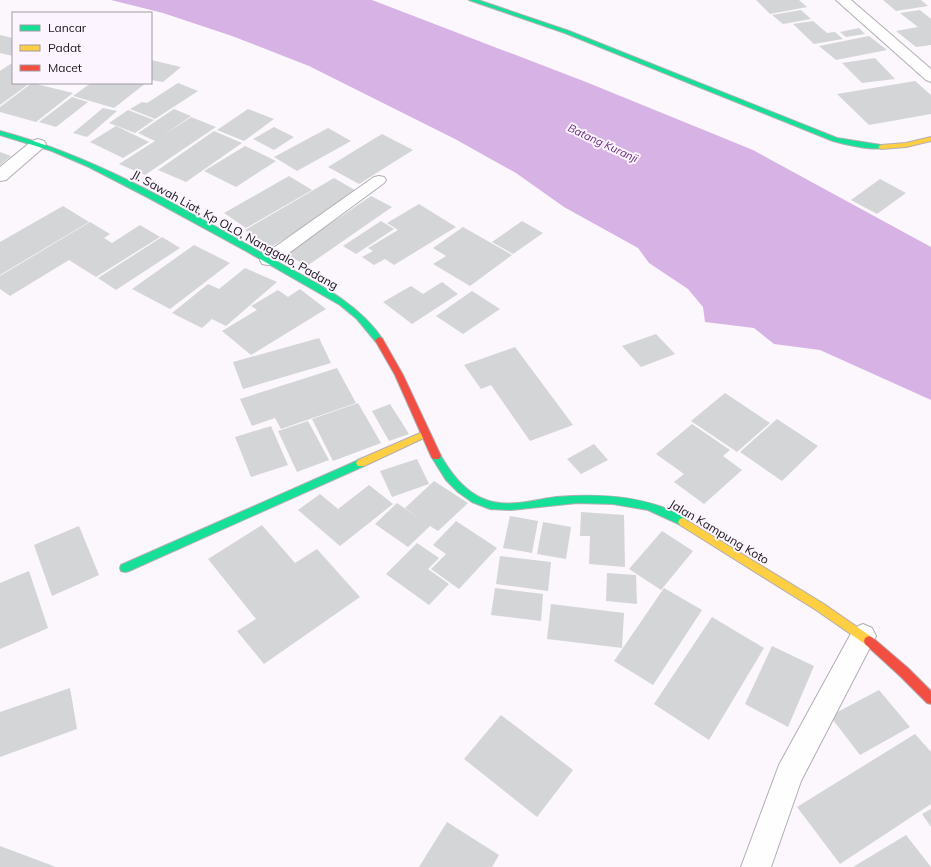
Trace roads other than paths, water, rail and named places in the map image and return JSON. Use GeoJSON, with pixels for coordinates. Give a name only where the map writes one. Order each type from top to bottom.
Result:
{"type":"FeatureCollection","features":[{"type":"Feature","properties":{"kind":"street"},"geometry":{"type":"LineString","coordinates":[[472,0],[567,32],[835,140],[878,149],[899,148],[931,139]]}},
{"type":"Feature","properties":{"kind":"street"},"geometry":{"type":"LineString","coordinates":[[843,0],[931,77]]}},
{"type":"Feature","properties":{"kind":"street","name":"Jl. Sawah Liat, Kp OLO, Nanggalo, Padang"},"geometry":{"type":"LineString","coordinates":[[0,133],[38,144],[72,157],[105,173],[345,303],[362,319],[388,353],[412,404]]}},
{"type":"Feature","properties":{"kind":"street"},"geometry":{"type":"LineString","coordinates":[[0,176],[38,144]]}},
{"type":"Feature","properties":{"kind":"street","name":"Jalan Kampung Koto"},"geometry":{"type":"LineString","coordinates":[[412,404],[425,434],[448,476],[469,497],[484,505],[501,508],[581,499],[612,499],[655,508],[682,522],[820,607],[863,636],[904,672],[931,700]]}},
{"type":"Feature","properties":{"kind":"street"},"geometry":{"type":"LineString","coordinates":[[125,568],[425,434]]}},
{"type":"Feature","properties":{"kind":"street"},"geometry":{"type":"LineString","coordinates":[[756,867],[788,775],[863,636]]}},
{"type":"Feature","properties":{"kind":"lane"},"geometry":{"type":"LineString","coordinates":[[268,260],[380,180]]}},
{"type":"Feature","properties":{"kind":"water","name":"Batang Kuranji"},"geometry":{"type":"Polygon","coordinates":[[[111,0],[372,0],[586,82],[753,150],[931,247],[931,400],[820,350],[774,344],[754,328],[705,322],[703,307],[688,289],[649,263],[638,248],[564,207],[516,173],[455,139],[309,66],[232,36],[163,13],[111,0]]]}}]}
